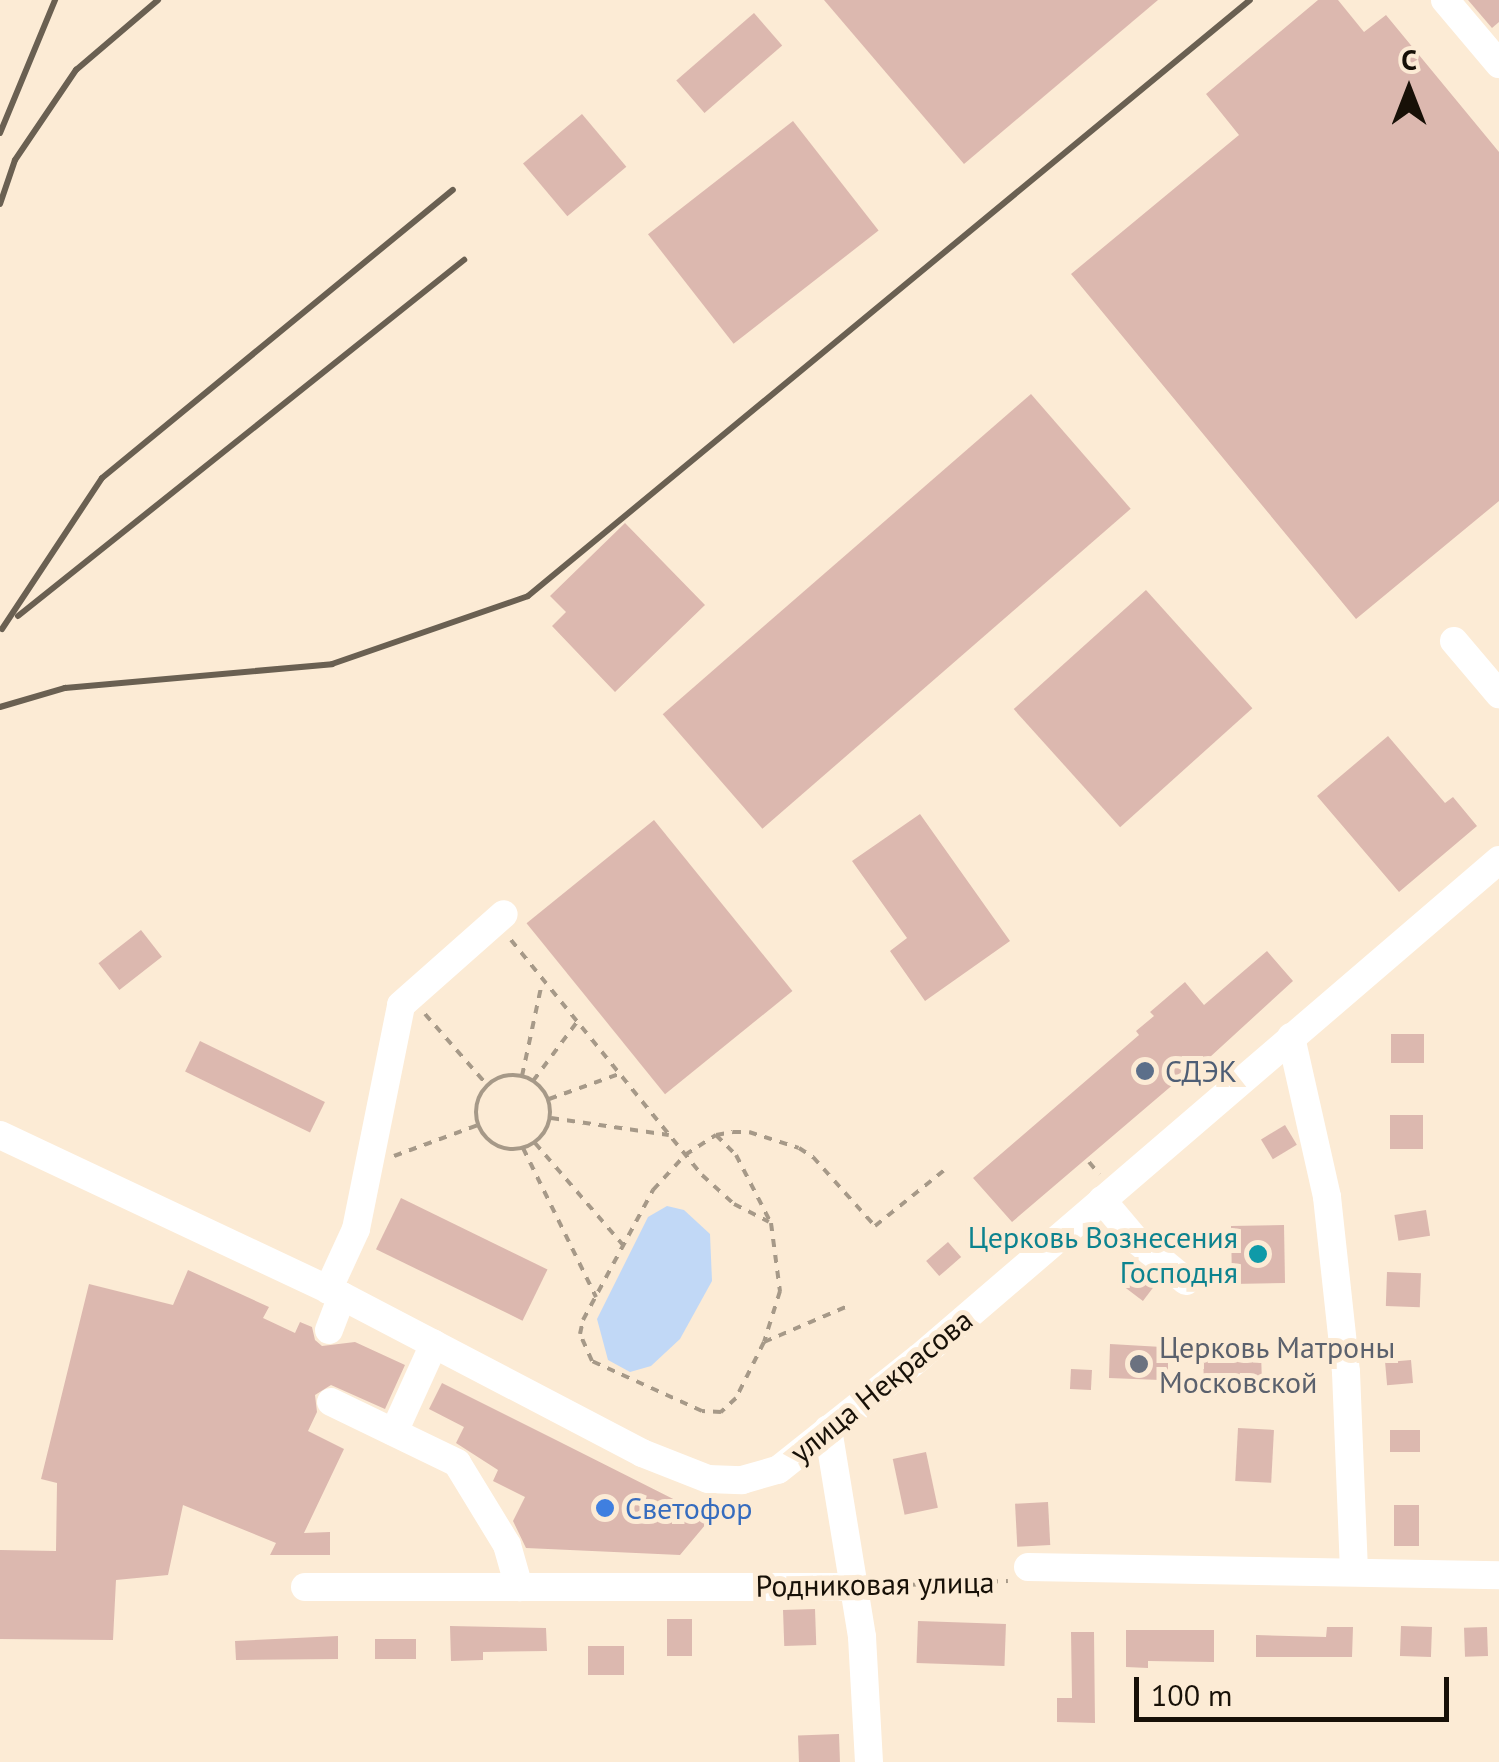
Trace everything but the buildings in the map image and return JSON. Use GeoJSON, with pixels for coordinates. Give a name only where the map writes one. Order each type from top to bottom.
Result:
{"type":"FeatureCollection","features":[{"type":"Feature","properties":{"kind":"street"},"geometry":{"type":"LineString","coordinates":[[1445,0],[1498,60]]}},
{"type":"Feature","properties":{"kind":"street"},"geometry":{"type":"LineString","coordinates":[[1454,642],[1499,694]]}},
{"type":"Feature","properties":{"kind":"street","name":"улица Некрасова"},"geometry":{"type":"LineString","coordinates":[[0,1135],[335,1293],[642,1454],[708,1479],[742,1480],[778,1470],[920,1357],[1499,860]]}},
{"type":"Feature","properties":{"kind":"street"},"geometry":{"type":"LineString","coordinates":[[329,1330],[335,1293],[356,1230],[401,1005],[506,925]]}},
{"type":"Feature","properties":{"kind":"street"},"geometry":{"type":"LineString","coordinates":[[1291,1037],[1327,1197],[1346,1372],[1354,1570]]}},
{"type":"Feature","properties":{"kind":"street"},"geometry":{"type":"LineString","coordinates":[[1102,1200],[1135,1239],[1186,1280]]}},
{"type":"Feature","properties":{"kind":"street"},"geometry":{"type":"LineString","coordinates":[[394,1432],[434,1344]]}},
{"type":"Feature","properties":{"kind":"street"},"geometry":{"type":"LineString","coordinates":[[330,1402],[457,1462],[508,1544],[519,1587]]}},
{"type":"Feature","properties":{"kind":"street"},"geometry":{"type":"LineString","coordinates":[[828,1428],[856,1587],[869,1762]]}},
{"type":"Feature","properties":{"kind":"street","name":"Родниковая улица"},"geometry":{"type":"LineString","coordinates":[[1028,1567],[1499,1575]]}},
{"type":"Feature","properties":{"kind":"street","name":"Родниковая улица"},"geometry":{"type":"LineString","coordinates":[[305,1587],[856,1587]]}},
{"type":"Feature","properties":{"kind":"path"},"geometry":{"type":"LineString","coordinates":[[506,925],[543,980],[668,1136],[734,1204],[770,1223]]}},
{"type":"Feature","properties":{"kind":"path"},"geometry":{"type":"LineString","coordinates":[[522,1076],[543,980]]}},
{"type":"Feature","properties":{"kind":"path"},"geometry":{"type":"LineString","coordinates":[[414,1016],[419,1008],[488,1086]]}},
{"type":"Feature","properties":{"kind":"path"},"geometry":{"type":"LineString","coordinates":[[533,1081],[577,1022]]}},
{"type":"Feature","properties":{"kind":"path"},"geometry":{"type":"LineString","coordinates":[[548,1099],[620,1074]]}},
{"type":"Feature","properties":{"kind":"path"},"geometry":{"type":"LineString","coordinates":[[504,1076],[522,1076],[533,1081],[548,1099],[550,1118],[534,1143],[524,1148],[494,1144],[478,1125],[476,1107],[488,1086],[504,1076]]}},
{"type":"Feature","properties":{"kind":"path"},"geometry":{"type":"LineString","coordinates":[[550,1118],[668,1136]]}},
{"type":"Feature","properties":{"kind":"path"},"geometry":{"type":"LineString","coordinates":[[391,1141],[388,1158],[478,1125]]}},
{"type":"Feature","properties":{"kind":"path"},"geometry":{"type":"LineString","coordinates":[[716,1135],[736,1156],[770,1223],[780,1292],[764,1342],[736,1398],[721,1412],[702,1411],[592,1361],[580,1334],[654,1190],[685,1155],[716,1135],[749,1132],[799,1148],[813,1157],[875,1226],[947,1168]]}},
{"type":"Feature","properties":{"kind":"path"},"geometry":{"type":"LineString","coordinates":[[534,1143],[624,1245]]}},
{"type":"Feature","properties":{"kind":"path"},"geometry":{"type":"LineString","coordinates":[[524,1148],[596,1297]]}},
{"type":"Feature","properties":{"kind":"path"},"geometry":{"type":"LineString","coordinates":[[764,1342],[848,1306]]}},
{"type":"Feature","properties":{"kind":"path","name":"Родниковая улица"},"geometry":{"type":"LineString","coordinates":[[856,1587],[1013,1581],[1028,1567]]}},
{"type":"Feature","properties":{"kind":"water"},"geometry":{"type":"Polygon","coordinates":[[[667,1206],[684,1210],[710,1234],[712,1281],[680,1339],[651,1366],[630,1372],[608,1360],[597,1319],[648,1217],[667,1206]]]}},
{"type":"Feature","properties":{"kind":"railway"},"geometry":{"type":"LineString","coordinates":[[0,133],[55,0]]}},
{"type":"Feature","properties":{"kind":"railway"},"geometry":{"type":"LineString","coordinates":[[0,204],[15,160],[76,70],[158,0]]}},
{"type":"Feature","properties":{"kind":"railway"},"geometry":{"type":"LineString","coordinates":[[0,707],[65,688],[332,664],[528,596],[1250,0]]}},
{"type":"Feature","properties":{"kind":"railway"},"geometry":{"type":"LineString","coordinates":[[2,629],[102,478],[453,190]]}},
{"type":"Feature","properties":{"kind":"railway"},"geometry":{"type":"LineString","coordinates":[[18,616],[464,260]]}},
{"type":"Feature","properties":{"kind":"place","name":"СДЭК"},"geometry":{"type":"Point","coordinates":[1145,1071]}},
{"type":"Feature","properties":{"kind":"place","name":"Церковь Вознесения Господня"},"geometry":{"type":"Point","coordinates":[1258,1254]}},
{"type":"Feature","properties":{"kind":"place","name":"Церковь Матроны Московской"},"geometry":{"type":"Point","coordinates":[1139,1364]}},
{"type":"Feature","properties":{"kind":"place","name":"Светофор"},"geometry":{"type":"Point","coordinates":[605,1508]}}]}
